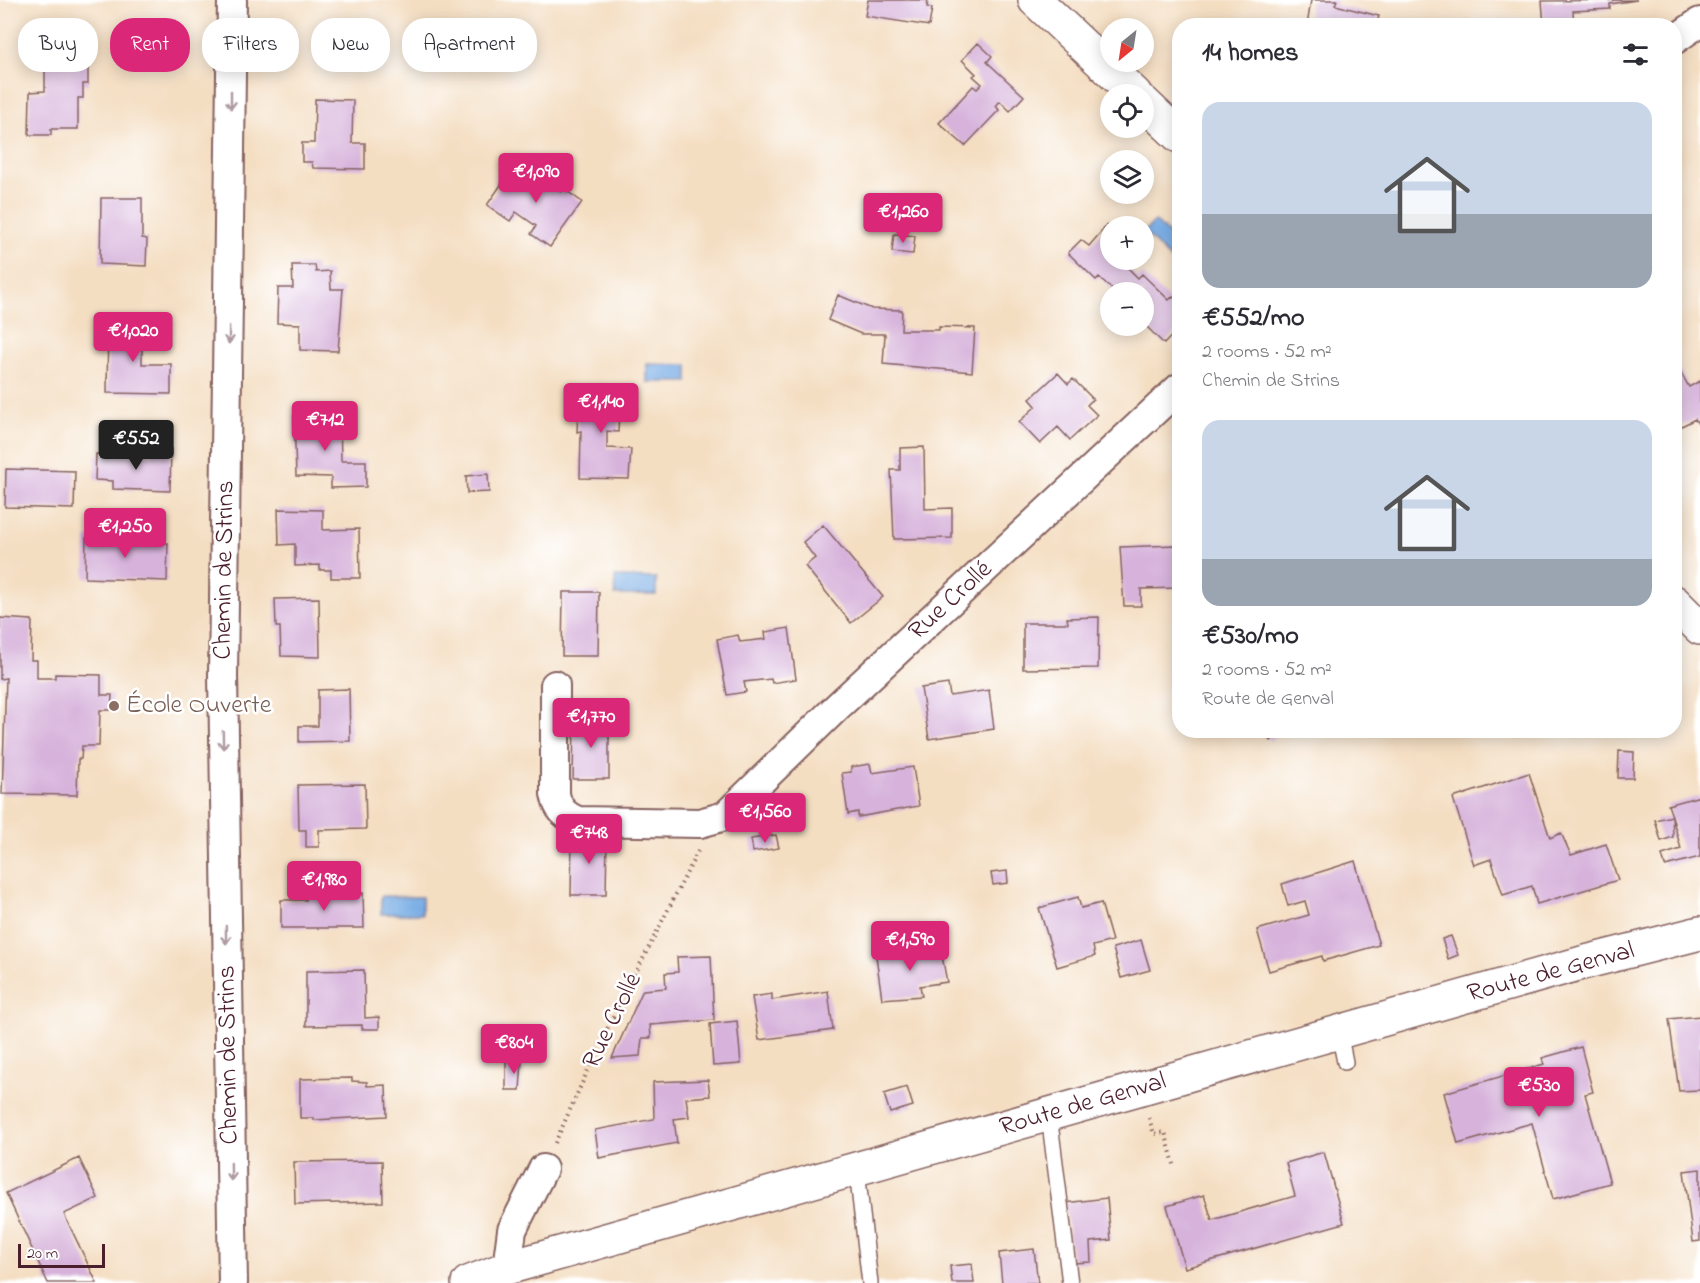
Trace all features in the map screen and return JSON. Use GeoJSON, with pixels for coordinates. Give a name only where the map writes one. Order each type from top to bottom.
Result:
{"type":"FeatureCollection","features":[{"type":"Feature","properties":{"kind":"main road"},"geometry":{"type":"LineString","coordinates":[[1035,0],[1124,84]]}},
{"type":"Feature","properties":{"kind":"main road"},"geometry":{"type":"LineString","coordinates":[[1154,112],[1172,129]]}},
{"type":"Feature","properties":{"kind":"main road"},"geometry":{"type":"LineString","coordinates":[[1682,610],[1700,628]]}},
{"type":"Feature","properties":{"kind":"main road","name":"Route de Genval"},"geometry":{"type":"LineString","coordinates":[[468,1283],[507,1268],[1141,1089],[1342,1047],[1582,963],[1700,933]]}},
{"type":"Feature","properties":{"kind":"street","name":"Chemin de Strins"},"geometry":{"type":"LineString","coordinates":[[232,0],[223,676],[233,1283]]}},
{"type":"Feature","properties":{"kind":"street"},"geometry":{"type":"LineString","coordinates":[[1682,34],[1700,22]]}},
{"type":"Feature","properties":{"kind":"street","name":"Rue Crollé"},"geometry":{"type":"LineString","coordinates":[[725,816],[845,699],[1172,395]]}},
{"type":"Feature","properties":{"kind":"street"},"geometry":{"type":"LineString","coordinates":[[555,685],[555,794],[557,805],[565,815],[578,821],[700,823],[725,816]]}},
{"type":"Feature","properties":{"kind":"street"},"geometry":{"type":"LineString","coordinates":[[507,1268],[512,1230],[543,1169]]}},
{"type":"Feature","properties":{"kind":"lane"},"geometry":{"type":"LineString","coordinates":[[1049,1115],[1070,1283]]}},
{"type":"Feature","properties":{"kind":"lane"},"geometry":{"type":"LineString","coordinates":[[856,1171],[870,1283]]}},
{"type":"Feature","properties":{"kind":"path","name":"Rue Crollé"},"geometry":{"type":"LineString","coordinates":[[543,1169],[601,1041],[704,840],[725,816]]}},
{"type":"Feature","properties":{"kind":"path"},"geometry":{"type":"LineString","coordinates":[[1141,1089],[1154,1134],[1165,1132],[1175,1168]]}},
{"type":"Feature","properties":{"kind":"water"},"geometry":{"type":"Polygon","coordinates":[[[1155,221],[1172,237],[1171,260],[1154,242],[1155,221]]]}},
{"type":"Feature","properties":{"kind":"water"},"geometry":{"type":"Polygon","coordinates":[[[647,364],[688,365],[688,382],[647,382],[647,364]]]}},
{"type":"Feature","properties":{"kind":"water"},"geometry":{"type":"Polygon","coordinates":[[[615,577],[656,578],[656,595],[615,595],[615,577]]]}},
{"type":"Feature","properties":{"kind":"water"},"geometry":{"type":"Polygon","coordinates":[[[381,896],[422,897],[422,914],[381,914],[381,896]]]}},
{"type":"Feature","properties":{"kind":"building"},"geometry":{"type":"Polygon","coordinates":[[[868,0],[928,0],[927,7],[932,8],[929,26],[865,16],[868,0]]]}},
{"type":"Feature","properties":{"kind":"building"},"geometry":{"type":"Polygon","coordinates":[[[1311,0],[1337,0],[1335,5],[1379,16],[1378,18],[1308,18],[1311,0]]]}},
{"type":"Feature","properties":{"kind":"building"},"geometry":{"type":"Polygon","coordinates":[[[1637,0],[1610,4],[1610,9],[1573,11],[1573,18],[1543,18],[1542,1],[1637,0]]]}},
{"type":"Feature","properties":{"kind":"building"},"geometry":{"type":"Polygon","coordinates":[[[978,43],[992,56],[987,62],[1024,96],[1010,111],[1000,101],[996,106],[999,110],[965,146],[939,123],[973,86],[977,89],[982,84],[962,60],[978,43]]]}},
{"type":"Feature","properties":{"kind":"building"},"geometry":{"type":"Polygon","coordinates":[[[45,72],[88,72],[88,84],[83,84],[83,98],[78,98],[78,129],[51,129],[51,135],[29,135],[30,92],[45,91],[45,72]]]}},
{"type":"Feature","properties":{"kind":"building"},"geometry":{"type":"Polygon","coordinates":[[[315,99],[353,100],[352,143],[365,143],[365,169],[313,168],[312,162],[302,162],[302,143],[314,143],[315,99]]]}},
{"type":"Feature","properties":{"kind":"building"},"geometry":{"type":"Polygon","coordinates":[[[527,162],[545,174],[542,177],[561,192],[564,189],[582,202],[550,247],[531,234],[536,226],[516,212],[510,221],[487,205],[503,182],[509,186],[527,162]]]}},
{"type":"Feature","properties":{"kind":"building"},"geometry":{"type":"Polygon","coordinates":[[[101,198],[142,198],[142,238],[147,239],[146,266],[100,264],[101,198]]]}},
{"type":"Feature","properties":{"kind":"building"},"geometry":{"type":"Polygon","coordinates":[[[1100,233],[1100,270],[1130,270],[1138,278],[1142,274],[1150,282],[1104,282],[1099,277],[1096,280],[1068,253],[1081,240],[1089,246],[1100,233]]]}},
{"type":"Feature","properties":{"kind":"building"},"geometry":{"type":"Polygon","coordinates":[[[894,234],[915,236],[913,254],[892,252],[894,234]]]}},
{"type":"Feature","properties":{"kind":"building"},"geometry":{"type":"Polygon","coordinates":[[[292,265],[315,265],[316,272],[330,271],[331,289],[343,289],[338,351],[300,350],[300,324],[277,323],[278,288],[293,288],[292,265]]]}},
{"type":"Feature","properties":{"kind":"building"},"geometry":{"type":"Polygon","coordinates":[[[1154,286],[1169,300],[1172,297],[1172,335],[1164,344],[1154,334],[1154,286]]]}},
{"type":"Feature","properties":{"kind":"building"},"geometry":{"type":"Polygon","coordinates":[[[838,295],[872,309],[902,310],[901,330],[939,330],[939,327],[975,328],[972,372],[883,364],[885,334],[861,334],[828,320],[838,295]]]}},
{"type":"Feature","properties":{"kind":"building"},"geometry":{"type":"Polygon","coordinates":[[[108,321],[142,322],[142,364],[171,364],[171,394],[107,393],[108,321]]]}},
{"type":"Feature","properties":{"kind":"building"},"geometry":{"type":"Polygon","coordinates":[[[1058,373],[1068,384],[1073,379],[1093,399],[1087,405],[1097,415],[1070,440],[1058,427],[1040,444],[1019,422],[1036,406],[1030,399],[1058,373]]]}},
{"type":"Feature","properties":{"kind":"building"},"geometry":{"type":"Polygon","coordinates":[[[1682,374],[1689,387],[1700,381],[1700,427],[1695,419],[1682,426],[1682,374]]]}},
{"type":"Feature","properties":{"kind":"building"},"geometry":{"type":"Polygon","coordinates":[[[579,386],[620,388],[618,432],[607,431],[607,448],[631,449],[629,479],[580,478],[581,431],[577,432],[579,386]]]}},
{"type":"Feature","properties":{"kind":"building"},"geometry":{"type":"Polygon","coordinates":[[[329,414],[329,417],[340,417],[341,461],[366,461],[366,487],[331,488],[331,477],[296,476],[294,415],[329,414]]]}},
{"type":"Feature","properties":{"kind":"building"},"geometry":{"type":"Polygon","coordinates":[[[924,447],[925,509],[952,508],[952,538],[894,539],[891,470],[900,470],[900,448],[924,447]]]}},
{"type":"Feature","properties":{"kind":"building"},"geometry":{"type":"Polygon","coordinates":[[[153,448],[171,449],[170,491],[113,489],[113,481],[95,480],[96,454],[152,455],[153,448]]]}},
{"type":"Feature","properties":{"kind":"building"},"geometry":{"type":"Polygon","coordinates":[[[6,469],[75,471],[74,509],[5,507],[6,469]]]}},
{"type":"Feature","properties":{"kind":"building"},"geometry":{"type":"Polygon","coordinates":[[[488,474],[489,492],[467,493],[466,476],[488,474]]]}},
{"type":"Feature","properties":{"kind":"building"},"geometry":{"type":"Polygon","coordinates":[[[278,509],[323,510],[323,530],[359,529],[360,578],[331,578],[331,570],[320,570],[320,565],[295,566],[295,544],[279,545],[278,509]]]}},
{"type":"Feature","properties":{"kind":"building"},"geometry":{"type":"Polygon","coordinates":[[[99,522],[109,522],[107,541],[168,543],[167,581],[85,578],[86,538],[99,538],[99,522]]]}},
{"type":"Feature","properties":{"kind":"building"},"geometry":{"type":"Polygon","coordinates":[[[823,525],[883,597],[851,623],[805,566],[815,558],[803,542],[823,525]]]}},
{"type":"Feature","properties":{"kind":"building"},"geometry":{"type":"Polygon","coordinates":[[[1172,545],[1172,588],[1141,589],[1141,606],[1124,606],[1120,547],[1172,545]]]}},
{"type":"Feature","properties":{"kind":"building"},"geometry":{"type":"Polygon","coordinates":[[[563,592],[599,592],[598,656],[562,656],[563,592]]]}},
{"type":"Feature","properties":{"kind":"building"},"geometry":{"type":"Polygon","coordinates":[[[319,598],[320,657],[281,656],[280,627],[276,627],[275,599],[319,598]]]}},
{"type":"Feature","properties":{"kind":"building"},"geometry":{"type":"Polygon","coordinates":[[[1099,617],[1098,668],[1023,669],[1023,623],[1068,623],[1067,618],[1099,617]]]}},
{"type":"Feature","properties":{"kind":"building"},"geometry":{"type":"Polygon","coordinates":[[[0,618],[32,620],[31,660],[37,660],[37,678],[55,678],[55,674],[101,675],[101,695],[112,695],[111,710],[100,710],[99,746],[82,746],[81,759],[78,759],[77,795],[2,794],[6,678],[0,679],[0,618]]]}},
{"type":"Feature","properties":{"kind":"building"},"geometry":{"type":"Polygon","coordinates":[[[789,628],[796,679],[772,683],[771,679],[744,682],[746,692],[727,695],[717,639],[738,635],[740,642],[766,639],[765,632],[789,628]]]}},
{"type":"Feature","properties":{"kind":"building"},"geometry":{"type":"Polygon","coordinates":[[[948,684],[950,696],[989,690],[994,729],[929,739],[921,688],[948,684]]]}},
{"type":"Feature","properties":{"kind":"building"},"geometry":{"type":"Polygon","coordinates":[[[349,689],[350,741],[299,742],[299,726],[318,726],[318,690],[349,689]]]}},
{"type":"Feature","properties":{"kind":"building"},"geometry":{"type":"Polygon","coordinates":[[[574,719],[609,719],[609,779],[573,779],[574,719]]]}},
{"type":"Feature","properties":{"kind":"building"},"geometry":{"type":"Polygon","coordinates":[[[1619,751],[1634,752],[1633,778],[1618,778],[1619,751]]]}},
{"type":"Feature","properties":{"kind":"building"},"geometry":{"type":"Polygon","coordinates":[[[870,764],[872,773],[913,767],[919,806],[858,817],[858,812],[848,814],[842,773],[851,772],[851,767],[870,764]]]}},
{"type":"Feature","properties":{"kind":"building"},"geometry":{"type":"Polygon","coordinates":[[[1529,773],[1550,838],[1561,833],[1571,855],[1606,844],[1618,880],[1537,904],[1532,886],[1503,895],[1491,859],[1474,865],[1453,798],[1529,773]]]}},
{"type":"Feature","properties":{"kind":"building"},"geometry":{"type":"Polygon","coordinates":[[[365,784],[366,829],[319,830],[319,847],[306,847],[306,830],[299,830],[298,785],[365,784]]]}},
{"type":"Feature","properties":{"kind":"building"},"geometry":{"type":"Polygon","coordinates":[[[1700,796],[1700,857],[1665,866],[1662,855],[1681,849],[1668,805],[1700,796]]]}},
{"type":"Feature","properties":{"kind":"building"},"geometry":{"type":"Polygon","coordinates":[[[1672,816],[1673,837],[1661,841],[1655,820],[1672,816]]]}},
{"type":"Feature","properties":{"kind":"building"},"geometry":{"type":"Polygon","coordinates":[[[572,834],[607,835],[606,895],[571,895],[572,834]]]}},
{"type":"Feature","properties":{"kind":"building"},"geometry":{"type":"Polygon","coordinates":[[[776,835],[779,848],[753,852],[751,839],[776,835]]]}},
{"type":"Feature","properties":{"kind":"building"},"geometry":{"type":"Polygon","coordinates":[[[1355,861],[1379,945],[1323,961],[1322,956],[1269,971],[1257,930],[1309,915],[1305,901],[1288,906],[1282,884],[1355,861]]]}},
{"type":"Feature","properties":{"kind":"building"},"geometry":{"type":"Polygon","coordinates":[[[1007,871],[1008,883],[993,885],[991,873],[1007,871]]]}},
{"type":"Feature","properties":{"kind":"building"},"geometry":{"type":"Polygon","coordinates":[[[363,893],[364,928],[281,928],[281,900],[306,900],[307,894],[363,893]]]}},
{"type":"Feature","properties":{"kind":"building"},"geometry":{"type":"Polygon","coordinates":[[[1078,897],[1081,908],[1101,903],[1112,941],[1093,946],[1095,956],[1057,967],[1039,908],[1078,897]]]}},
{"type":"Feature","properties":{"kind":"building"},"geometry":{"type":"Polygon","coordinates":[[[1451,936],[1458,955],[1448,959],[1442,939],[1451,936]]]}},
{"type":"Feature","properties":{"kind":"building"},"geometry":{"type":"Polygon","coordinates":[[[1141,940],[1150,970],[1121,978],[1113,948],[1141,940]]]}},
{"type":"Feature","properties":{"kind":"building"},"geometry":{"type":"Polygon","coordinates":[[[940,945],[947,982],[920,986],[922,996],[882,999],[876,956],[940,945]]]}},
{"type":"Feature","properties":{"kind":"building"},"geometry":{"type":"Polygon","coordinates":[[[711,956],[714,1020],[650,1025],[651,1038],[642,1038],[640,1056],[612,1058],[643,990],[666,988],[665,973],[678,972],[677,957],[711,956]]]}},
{"type":"Feature","properties":{"kind":"building"},"geometry":{"type":"Polygon","coordinates":[[[364,970],[365,1018],[379,1017],[379,1029],[362,1029],[362,1025],[306,1026],[306,971],[364,970]]]}},
{"type":"Feature","properties":{"kind":"building"},"geometry":{"type":"Polygon","coordinates":[[[828,991],[833,1030],[759,1040],[752,997],[772,994],[772,1000],[828,991]]]}},
{"type":"Feature","properties":{"kind":"building"},"geometry":{"type":"Polygon","coordinates":[[[1700,1016],[1700,1090],[1679,1091],[1669,1019],[1700,1016]]]}},
{"type":"Feature","properties":{"kind":"building"},"geometry":{"type":"Polygon","coordinates":[[[737,1021],[741,1064],[713,1066],[710,1024],[737,1021]]]}},
{"type":"Feature","properties":{"kind":"building"},"geometry":{"type":"Polygon","coordinates":[[[1581,1047],[1593,1092],[1585,1094],[1610,1183],[1553,1199],[1532,1123],[1458,1144],[1444,1093],[1544,1064],[1542,1058],[1581,1047]]]}},
{"type":"Feature","properties":{"kind":"building"},"geometry":{"type":"Polygon","coordinates":[[[506,1060],[522,1060],[520,1090],[506,1090],[506,1060]]]}},
{"type":"Feature","properties":{"kind":"building"},"geometry":{"type":"Polygon","coordinates":[[[352,1078],[352,1081],[367,1082],[367,1086],[386,1085],[387,1116],[314,1120],[314,1118],[300,1118],[300,1079],[352,1078]]]}},
{"type":"Feature","properties":{"kind":"building"},"geometry":{"type":"Polygon","coordinates":[[[708,1080],[710,1096],[686,1098],[689,1117],[674,1119],[677,1143],[599,1158],[595,1130],[654,1119],[653,1082],[708,1080]]]}},
{"type":"Feature","properties":{"kind":"building"},"geometry":{"type":"Polygon","coordinates":[[[907,1087],[913,1106],[890,1113],[884,1094],[907,1087]]]}},
{"type":"Feature","properties":{"kind":"building"},"geometry":{"type":"Polygon","coordinates":[[[1324,1152],[1344,1223],[1185,1268],[1167,1206],[1204,1195],[1212,1220],[1295,1196],[1286,1163],[1324,1152]]]}},
{"type":"Feature","properties":{"kind":"building"},"geometry":{"type":"Polygon","coordinates":[[[79,1158],[98,1198],[64,1214],[97,1283],[48,1283],[6,1193],[79,1158]]]}},
{"type":"Feature","properties":{"kind":"building"},"geometry":{"type":"Polygon","coordinates":[[[382,1161],[383,1202],[295,1204],[294,1162],[382,1161]]]}},
{"type":"Feature","properties":{"kind":"building"},"geometry":{"type":"Polygon","coordinates":[[[1700,1169],[1700,1241],[1693,1242],[1684,1171],[1700,1169]]]}},
{"type":"Feature","properties":{"kind":"building"},"geometry":{"type":"Polygon","coordinates":[[[1107,1198],[1111,1240],[1090,1242],[1091,1262],[1072,1263],[1065,1203],[1107,1198]]]}},
{"type":"Feature","properties":{"kind":"building"},"geometry":{"type":"Polygon","coordinates":[[[1034,1249],[1038,1283],[1002,1283],[999,1253],[1034,1249]]]}},
{"type":"Feature","properties":{"kind":"building"},"geometry":{"type":"Polygon","coordinates":[[[972,1264],[974,1283],[952,1283],[950,1266],[972,1264]]]}},
{"type":"Feature","properties":{"kind":"place","name":"École Ouverte"},"geometry":{"type":"Point","coordinates":[114,706]}}]}
